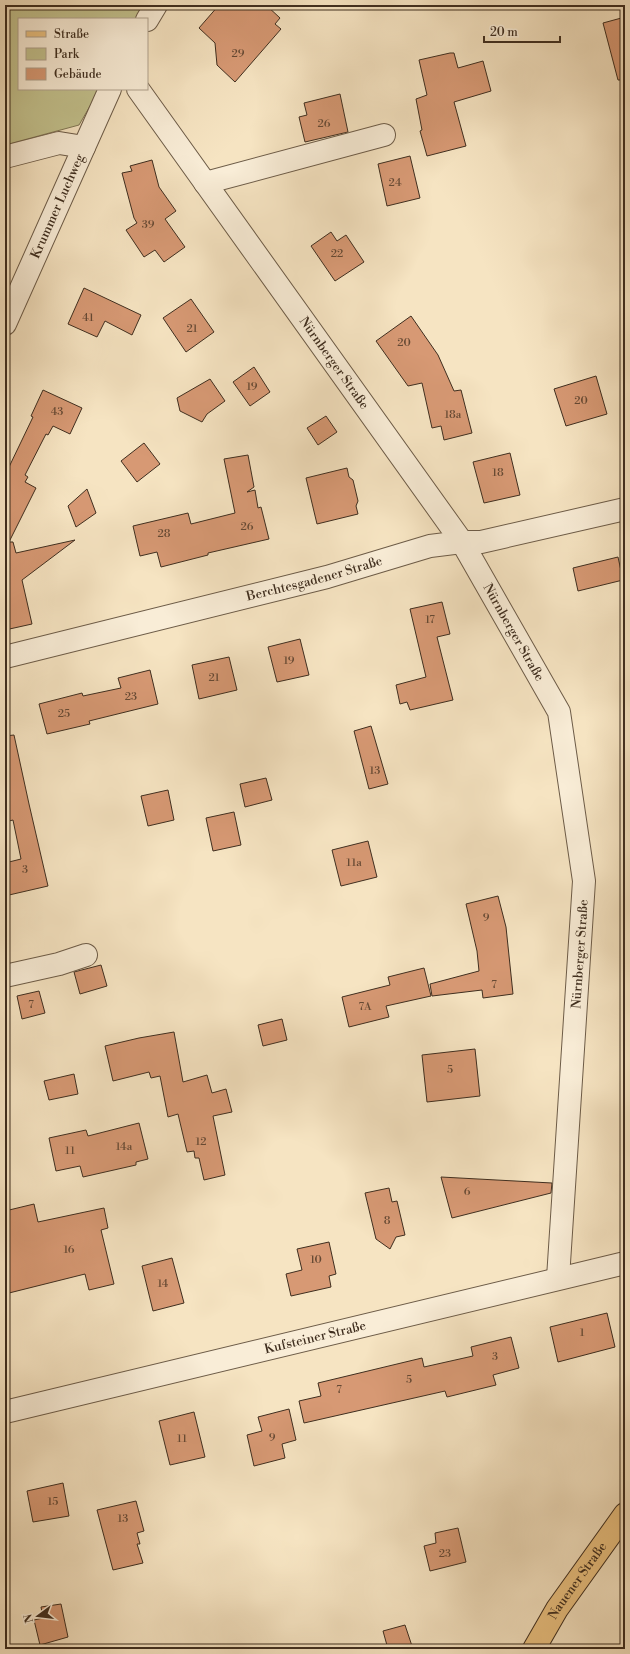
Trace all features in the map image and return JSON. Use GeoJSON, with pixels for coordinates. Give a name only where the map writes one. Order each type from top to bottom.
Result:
{"type":"FeatureCollection","features":[{"type":"Feature","properties":{"kind":"main road","name":"Nauener Straße"},"geometry":{"type":"LineString","coordinates":[[534,1649],[557,1609],[625,1514]]}},
{"type":"Feature","properties":{"kind":"street"},"geometry":{"type":"LineString","coordinates":[[148,18],[156,5]]}},
{"type":"Feature","properties":{"kind":"street","name":"Krummer Luchweg"},"geometry":{"type":"LineString","coordinates":[[5,324],[110,90]]}},
{"type":"Feature","properties":{"kind":"street","name":"Nürnberger Straße"},"geometry":{"type":"LineString","coordinates":[[139,90],[462,542],[559,712],[584,881],[558,1278]]}},
{"type":"Feature","properties":{"kind":"street"},"geometry":{"type":"LineString","coordinates":[[204,183],[384,135]]}},
{"type":"Feature","properties":{"kind":"street"},"geometry":{"type":"LineString","coordinates":[[5,157],[60,143],[84,147]]}},
{"type":"Feature","properties":{"kind":"street","name":"Berchtesgadener Straße"},"geometry":{"type":"LineString","coordinates":[[5,657],[327,577],[430,546],[462,542],[480,542],[625,509]]}},
{"type":"Feature","properties":{"kind":"street"},"geometry":{"type":"LineString","coordinates":[[5,976],[59,964],[86,955]]}},
{"type":"Feature","properties":{"kind":"street","name":"Kufsteiner Straße"},"geometry":{"type":"LineString","coordinates":[[5,1412],[558,1278],[625,1264]]}},
{"type":"Feature","properties":{"kind":"green space"},"geometry":{"type":"Polygon","coordinates":[[[5,5],[148,5],[141,18],[18,18],[18,90],[99,90],[79,125],[5,145],[5,5]]]}},
{"type":"Feature","properties":{"kind":"building"},"geometry":{"type":"Polygon","coordinates":[[[219,5],[266,5],[280,18],[275,24],[281,29],[235,82],[217,65],[215,43],[199,28],[219,5]]]}},
{"type":"Feature","properties":{"kind":"building"},"geometry":{"type":"Polygon","coordinates":[[[625,17],[625,80],[618,80],[603,23],[625,17]]]}},
{"type":"Feature","properties":{"kind":"building"},"geometry":{"type":"Polygon","coordinates":[[[454,53],[458,68],[483,61],[491,91],[454,102],[466,146],[427,156],[420,131],[422,130],[416,99],[427,95],[419,60],[454,53]]]}},
{"type":"Feature","properties":{"kind":"building"},"geometry":{"type":"Polygon","coordinates":[[[340,94],[348,132],[305,142],[299,117],[307,115],[304,103],[340,94]]]}},
{"type":"Feature","properties":{"kind":"building"},"geometry":{"type":"Polygon","coordinates":[[[410,156],[420,198],[387,206],[378,164],[410,156]]]}},
{"type":"Feature","properties":{"kind":"building"},"geometry":{"type":"Polygon","coordinates":[[[152,160],[159,187],[176,211],[165,219],[185,247],[164,262],[155,250],[144,257],[126,230],[137,223],[134,218],[122,173],[132,171],[130,166],[152,160]]]}},
{"type":"Feature","properties":{"kind":"building"},"geometry":{"type":"Polygon","coordinates":[[[331,232],[337,241],[346,235],[364,262],[335,281],[311,246],[331,232]]]}},
{"type":"Feature","properties":{"kind":"building"},"geometry":{"type":"Polygon","coordinates":[[[84,288],[141,315],[132,335],[105,321],[97,337],[68,324],[84,288]]]}},
{"type":"Feature","properties":{"kind":"building"},"geometry":{"type":"Polygon","coordinates":[[[191,299],[214,332],[186,352],[163,318],[191,299]]]}},
{"type":"Feature","properties":{"kind":"building"},"geometry":{"type":"Polygon","coordinates":[[[411,316],[438,355],[454,391],[461,390],[472,433],[444,440],[441,426],[432,428],[422,383],[408,386],[376,341],[411,316]]]}},
{"type":"Feature","properties":{"kind":"building"},"geometry":{"type":"Polygon","coordinates":[[[254,367],[270,392],[250,406],[233,382],[254,367]]]}},
{"type":"Feature","properties":{"kind":"building"},"geometry":{"type":"Polygon","coordinates":[[[596,376],[607,414],[566,426],[554,389],[596,376]]]}},
{"type":"Feature","properties":{"kind":"building"},"geometry":{"type":"Polygon","coordinates":[[[210,379],[225,401],[207,414],[202,422],[180,411],[177,398],[210,379]]]}},
{"type":"Feature","properties":{"kind":"building"},"geometry":{"type":"Polygon","coordinates":[[[43,390],[82,408],[70,434],[53,426],[48,435],[46,434],[25,475],[28,477],[25,482],[36,488],[9,542],[13,542],[16,553],[75,540],[22,580],[32,624],[5,630],[5,465],[9,467],[33,417],[31,416],[43,390]]]}},
{"type":"Feature","properties":{"kind":"building"},"geometry":{"type":"Polygon","coordinates":[[[326,416],[337,432],[318,445],[307,428],[326,416]]]}},
{"type":"Feature","properties":{"kind":"building"},"geometry":{"type":"Polygon","coordinates":[[[144,443],[160,464],[137,482],[121,461],[144,443]]]}},
{"type":"Feature","properties":{"kind":"building"},"geometry":{"type":"Polygon","coordinates":[[[510,453],[520,495],[484,503],[473,462],[510,453]]]}},
{"type":"Feature","properties":{"kind":"building"},"geometry":{"type":"Polygon","coordinates":[[[248,455],[254,487],[247,492],[255,490],[258,508],[261,507],[269,539],[208,553],[208,555],[161,567],[157,552],[140,556],[133,526],[188,513],[191,524],[235,513],[224,459],[248,455]]]}},
{"type":"Feature","properties":{"kind":"building"},"geometry":{"type":"Polygon","coordinates":[[[347,468],[349,477],[353,480],[358,501],[356,506],[358,514],[317,524],[306,478],[347,468]]]}},
{"type":"Feature","properties":{"kind":"building"},"geometry":{"type":"Polygon","coordinates":[[[87,489],[96,513],[76,527],[68,506],[87,489]]]}},
{"type":"Feature","properties":{"kind":"building"},"geometry":{"type":"Polygon","coordinates":[[[618,557],[623,580],[578,591],[573,568],[618,557]]]}},
{"type":"Feature","properties":{"kind":"building"},"geometry":{"type":"Polygon","coordinates":[[[442,602],[450,634],[437,637],[453,700],[410,710],[407,702],[400,704],[396,685],[426,677],[410,609],[442,602]]]}},
{"type":"Feature","properties":{"kind":"building"},"geometry":{"type":"Polygon","coordinates":[[[300,639],[309,675],[277,682],[268,647],[300,639]]]}},
{"type":"Feature","properties":{"kind":"building"},"geometry":{"type":"Polygon","coordinates":[[[229,657],[237,690],[199,699],[192,665],[229,657]]]}},
{"type":"Feature","properties":{"kind":"building"},"geometry":{"type":"Polygon","coordinates":[[[150,670],[158,704],[89,721],[90,724],[47,734],[39,704],[82,693],[83,696],[121,688],[118,678],[150,670]]]}},
{"type":"Feature","properties":{"kind":"building"},"geometry":{"type":"Polygon","coordinates":[[[371,726],[388,784],[369,789],[354,731],[371,726]]]}},
{"type":"Feature","properties":{"kind":"building"},"geometry":{"type":"Polygon","coordinates":[[[14,735],[48,886],[9,895],[5,876],[5,863],[21,859],[13,820],[5,822],[5,736],[14,735]]]}},
{"type":"Feature","properties":{"kind":"building"},"geometry":{"type":"Polygon","coordinates":[[[266,778],[272,800],[245,807],[240,784],[266,778]]]}},
{"type":"Feature","properties":{"kind":"building"},"geometry":{"type":"Polygon","coordinates":[[[168,790],[174,820],[148,826],[141,796],[168,790]]]}},
{"type":"Feature","properties":{"kind":"building"},"geometry":{"type":"Polygon","coordinates":[[[234,812],[241,845],[213,851],[206,818],[234,812]]]}},
{"type":"Feature","properties":{"kind":"building"},"geometry":{"type":"Polygon","coordinates":[[[368,841],[377,877],[341,886],[332,850],[368,841]]]}},
{"type":"Feature","properties":{"kind":"building"},"geometry":{"type":"Polygon","coordinates":[[[498,896],[506,927],[513,994],[483,998],[482,990],[432,996],[430,984],[479,971],[477,951],[466,904],[498,896]]]}},
{"type":"Feature","properties":{"kind":"building"},"geometry":{"type":"Polygon","coordinates":[[[101,965],[107,986],[80,994],[74,972],[101,965]]]}},
{"type":"Feature","properties":{"kind":"building"},"geometry":{"type":"Polygon","coordinates":[[[424,968],[431,996],[386,1006],[389,1017],[349,1027],[342,997],[390,985],[388,977],[424,968]]]}},
{"type":"Feature","properties":{"kind":"building"},"geometry":{"type":"Polygon","coordinates":[[[39,991],[45,1013],[22,1019],[17,996],[39,991]]]}},
{"type":"Feature","properties":{"kind":"building"},"geometry":{"type":"Polygon","coordinates":[[[282,1019],[287,1040],[263,1046],[258,1025],[282,1019]]]}},
{"type":"Feature","properties":{"kind":"building"},"geometry":{"type":"Polygon","coordinates":[[[174,1032],[183,1082],[207,1075],[212,1093],[226,1089],[232,1112],[213,1116],[225,1175],[204,1180],[199,1158],[195,1158],[194,1151],[187,1152],[178,1114],[168,1117],[160,1076],[151,1078],[149,1072],[113,1081],[105,1046],[174,1032]]]}},
{"type":"Feature","properties":{"kind":"building"},"geometry":{"type":"Polygon","coordinates":[[[475,1049],[480,1096],[427,1102],[422,1055],[475,1049]]]}},
{"type":"Feature","properties":{"kind":"building"},"geometry":{"type":"Polygon","coordinates":[[[74,1074],[78,1094],[49,1100],[44,1081],[74,1074]]]}},
{"type":"Feature","properties":{"kind":"building"},"geometry":{"type":"Polygon","coordinates":[[[139,1123],[148,1159],[136,1162],[136,1165],[83,1177],[80,1166],[56,1171],[49,1138],[86,1130],[88,1136],[139,1123]]]}},
{"type":"Feature","properties":{"kind":"building"},"geometry":{"type":"Polygon","coordinates":[[[441,1177],[552,1183],[551,1193],[452,1218],[441,1177]]]}},
{"type":"Feature","properties":{"kind":"building"},"geometry":{"type":"Polygon","coordinates":[[[389,1188],[392,1202],[397,1201],[405,1235],[396,1237],[390,1249],[376,1239],[365,1193],[389,1188]]]}},
{"type":"Feature","properties":{"kind":"building"},"geometry":{"type":"Polygon","coordinates":[[[34,1204],[38,1222],[104,1208],[108,1228],[101,1230],[114,1284],[89,1290],[85,1274],[5,1294],[5,1211],[34,1204]]]}},
{"type":"Feature","properties":{"kind":"building"},"geometry":{"type":"Polygon","coordinates":[[[329,1242],[336,1274],[329,1276],[331,1287],[291,1296],[286,1274],[302,1270],[297,1249],[329,1242]]]}},
{"type":"Feature","properties":{"kind":"building"},"geometry":{"type":"Polygon","coordinates":[[[172,1258],[184,1303],[153,1311],[142,1266],[172,1258]]]}},
{"type":"Feature","properties":{"kind":"building"},"geometry":{"type":"Polygon","coordinates":[[[607,1313],[615,1347],[558,1362],[550,1327],[607,1313]]]}},
{"type":"Feature","properties":{"kind":"building"},"geometry":{"type":"Polygon","coordinates":[[[511,1337],[519,1368],[493,1375],[496,1385],[447,1397],[445,1391],[304,1423],[299,1401],[321,1396],[318,1383],[422,1358],[424,1367],[473,1356],[471,1347],[511,1337]]]}},
{"type":"Feature","properties":{"kind":"building"},"geometry":{"type":"Polygon","coordinates":[[[289,1409],[296,1440],[282,1444],[285,1458],[254,1466],[247,1435],[262,1431],[258,1417],[289,1409]]]}},
{"type":"Feature","properties":{"kind":"building"},"geometry":{"type":"Polygon","coordinates":[[[194,1412],[205,1457],[170,1465],[159,1421],[194,1412]]]}},
{"type":"Feature","properties":{"kind":"building"},"geometry":{"type":"Polygon","coordinates":[[[63,1483],[69,1516],[33,1522],[27,1491],[63,1483]]]}},
{"type":"Feature","properties":{"kind":"building"},"geometry":{"type":"Polygon","coordinates":[[[136,1501],[144,1531],[137,1533],[140,1544],[137,1544],[143,1563],[113,1570],[97,1510],[136,1501]]]}},
{"type":"Feature","properties":{"kind":"building"},"geometry":{"type":"Polygon","coordinates":[[[458,1528],[466,1562],[430,1571],[424,1546],[436,1543],[435,1533],[458,1528]]]}},
{"type":"Feature","properties":{"kind":"building"},"geometry":{"type":"Polygon","coordinates":[[[61,1604],[68,1637],[40,1645],[34,1620],[43,1618],[41,1607],[61,1604]]]}},
{"type":"Feature","properties":{"kind":"building"},"geometry":{"type":"Polygon","coordinates":[[[405,1625],[413,1649],[388,1649],[383,1631],[405,1625]]]}}]}
